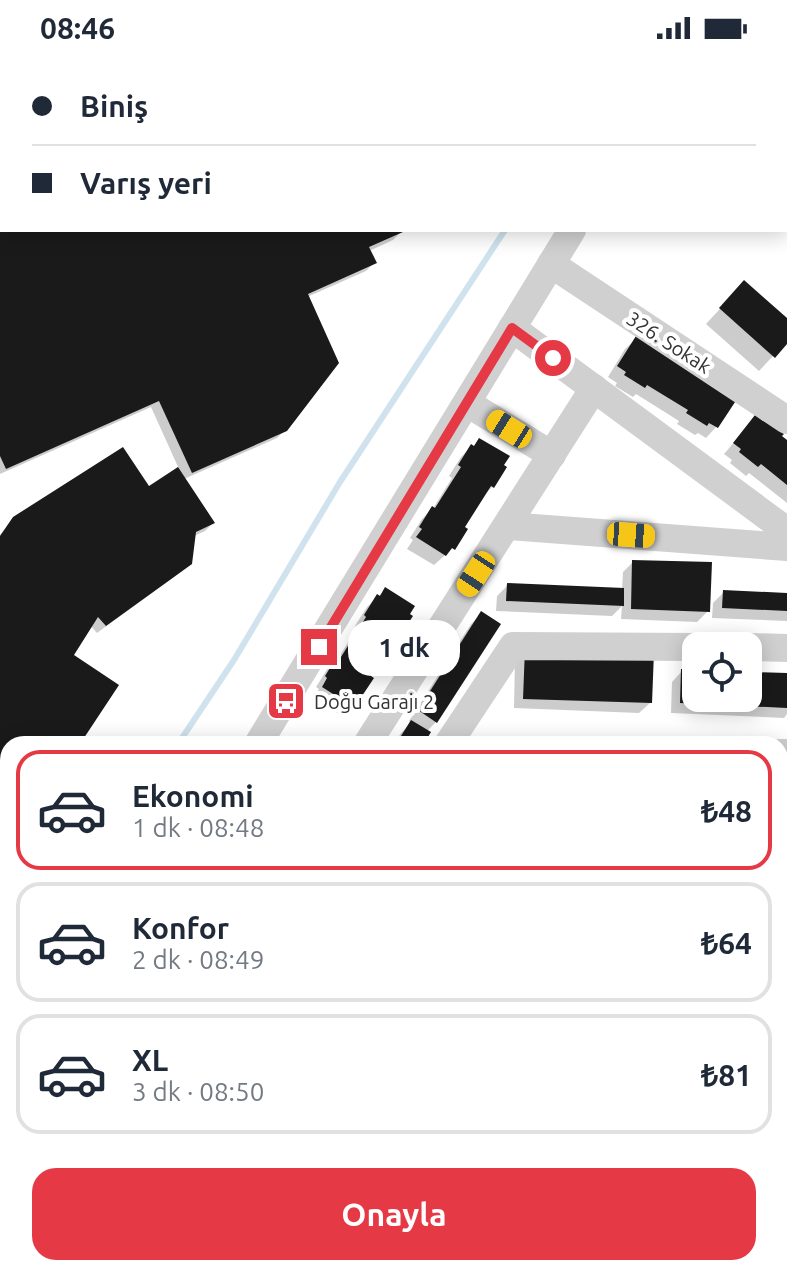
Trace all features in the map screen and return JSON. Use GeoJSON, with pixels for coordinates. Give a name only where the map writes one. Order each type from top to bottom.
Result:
{"type":"FeatureCollection","features":[{"type":"Feature","properties":{"kind":"street"},"geometry":{"type":"LineString","coordinates":[[263,736],[571,232]]}},
{"type":"Feature","properties":{"kind":"street","name":"326. Sokak"},"geometry":{"type":"LineString","coordinates":[[551,264],[787,420]]}},
{"type":"Feature","properties":{"kind":"street"},"geometry":{"type":"LineString","coordinates":[[512,328],[787,531]]}},
{"type":"Feature","properties":{"kind":"street"},"geometry":{"type":"LineString","coordinates":[[372,736],[594,388]]}},
{"type":"Feature","properties":{"kind":"street"},"geometry":{"type":"LineString","coordinates":[[467,403],[552,455]]}},
{"type":"Feature","properties":{"kind":"street"},"geometry":{"type":"LineString","coordinates":[[507,526],[787,547]]}},
{"type":"Feature","properties":{"kind":"street"},"geometry":{"type":"LineString","coordinates":[[453,736],[513,646],[682,647]]}},
{"type":"Feature","properties":{"kind":"street"},"geometry":{"type":"LineString","coordinates":[[762,647],[787,648]]}},
{"type":"Feature","properties":{"kind":"building"},"geometry":{"type":"Polygon","coordinates":[[[0,232],[403,232],[369,247],[377,263],[308,294],[339,363],[287,431],[192,473],[159,401],[6,469],[0,456],[0,232]]]}},
{"type":"Feature","properties":{"kind":"building"},"geometry":{"type":"Polygon","coordinates":[[[744,280],[787,318],[787,344],[775,358],[719,308],[744,280]]]}},
{"type":"Feature","properties":{"kind":"building"},"geometry":{"type":"Polygon","coordinates":[[[636,336],[737,399],[718,428],[709,423],[707,426],[686,413],[688,410],[624,375],[626,372],[617,366],[636,336]]]}},
{"type":"Feature","properties":{"kind":"building"},"geometry":{"type":"Polygon","coordinates":[[[755,415],[763,421],[765,418],[787,440],[787,485],[761,464],[758,467],[733,443],[755,415]]]}},
{"type":"Feature","properties":{"kind":"building"},"geometry":{"type":"Polygon","coordinates":[[[479,438],[510,456],[504,465],[507,467],[465,527],[468,529],[455,550],[452,548],[446,556],[416,537],[432,506],[435,508],[461,467],[458,465],[471,444],[474,446],[479,438]]]}},
{"type":"Feature","properties":{"kind":"building"},"geometry":{"type":"Polygon","coordinates":[[[123,447],[149,486],[178,467],[215,523],[196,532],[192,564],[106,626],[98,617],[74,655],[119,685],[85,736],[0,736],[0,536],[13,517],[123,447]]]}},
{"type":"Feature","properties":{"kind":"building"},"geometry":{"type":"Polygon","coordinates":[[[632,560],[712,562],[710,612],[631,609],[632,560]]]}},
{"type":"Feature","properties":{"kind":"building"},"geometry":{"type":"Polygon","coordinates":[[[507,583],[624,588],[624,606],[506,601],[507,583]]]}},
{"type":"Feature","properties":{"kind":"building"},"geometry":{"type":"Polygon","coordinates":[[[385,587],[415,606],[410,614],[413,616],[399,637],[397,635],[360,699],[357,697],[352,706],[322,687],[327,678],[325,676],[338,655],[341,657],[377,594],[380,596],[385,587]]]}},
{"type":"Feature","properties":{"kind":"building"},"geometry":{"type":"Polygon","coordinates":[[[723,590],[787,593],[787,611],[722,608],[723,590]]]}},
{"type":"Feature","properties":{"kind":"building"},"geometry":{"type":"Polygon","coordinates":[[[481,611],[501,624],[437,723],[418,710],[481,611]]]}},
{"type":"Feature","properties":{"kind":"building"},"geometry":{"type":"Polygon","coordinates":[[[525,648],[654,652],[652,703],[523,699],[525,648]]]}},
{"type":"Feature","properties":{"kind":"building"},"geometry":{"type":"Polygon","coordinates":[[[681,669],[682,703],[680,703],[681,669]]]}},
{"type":"Feature","properties":{"kind":"building"},"geometry":{"type":"Polygon","coordinates":[[[762,672],[787,673],[787,708],[762,707],[762,672]]]}},
{"type":"Feature","properties":{"kind":"building"},"geometry":{"type":"Polygon","coordinates":[[[411,720],[431,732],[429,736],[401,736],[411,720]]]}},
{"type":"Feature","properties":{"kind":"waterway"},"geometry":{"type":"LineString","coordinates":[[183,736],[234,660],[340,482],[504,232]]}},
{"type":"Feature","properties":{"kind":"place","name":"Doğu Garajı 2"},"geometry":{"type":"Point","coordinates":[286,701]}},
{"type":"Feature","properties":{"kind":"route"},"geometry":{"type":"LineString","coordinates":[[319,647],[512,328],[553,358]]}}]}
